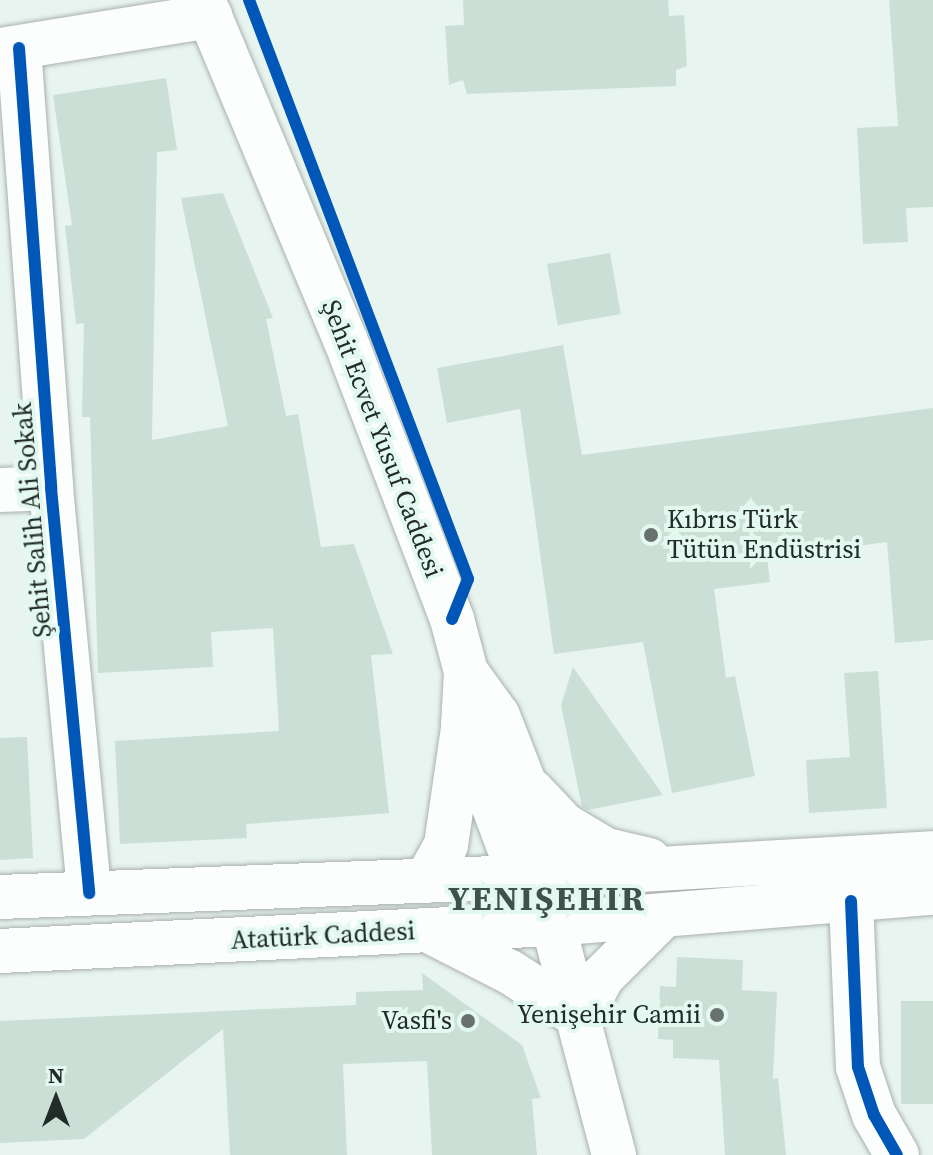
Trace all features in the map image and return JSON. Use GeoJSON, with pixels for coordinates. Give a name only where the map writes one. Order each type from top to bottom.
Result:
{"type":"FeatureCollection","features":[{"type":"Feature","properties":{"kind":"main road"},"geometry":{"type":"LineString","coordinates":[[10,49],[206,8]]}},
{"type":"Feature","properties":{"kind":"main road","name":"Şehit Ecvet Yusuf Caddesi"},"geometry":{"type":"LineString","coordinates":[[206,8],[345,339],[452,619],[466,672],[498,716],[525,784],[540,876],[581,1018],[614,1155]]}},
{"type":"Feature","properties":{"kind":"main road","name":"Şehit Salih Ali Sokak"},"geometry":{"type":"LineString","coordinates":[[10,49],[89,893]]}},
{"type":"Feature","properties":{"kind":"main road"},"geometry":{"type":"LineString","coordinates":[[0,490],[51,488]]}},
{"type":"Feature","properties":{"kind":"main road"},"geometry":{"type":"LineString","coordinates":[[426,881],[446,845],[463,725],[466,672]]}},
{"type":"Feature","properties":{"kind":"main road"},"geometry":{"type":"LineString","coordinates":[[463,725],[540,876]]}},
{"type":"Feature","properties":{"kind":"main road"},"geometry":{"type":"LineString","coordinates":[[525,784],[564,825],[606,850],[677,867]]}},
{"type":"Feature","properties":{"kind":"main road","name":"Atatürk Caddesi"},"geometry":{"type":"LineString","coordinates":[[0,897],[540,876],[933,853]]}},
{"type":"Feature","properties":{"kind":"main road","name":"Atatürk Caddesi"},"geometry":{"type":"LineString","coordinates":[[0,951],[553,924],[933,893]]}},
{"type":"Feature","properties":{"kind":"main road"},"geometry":{"type":"LineString","coordinates":[[851,901],[858,1067],[874,1115],[897,1155]]}},
{"type":"Feature","properties":{"kind":"main road"},"geometry":{"type":"LineString","coordinates":[[429,931],[510,972],[581,1018],[602,977],[664,915]]}},
{"type":"Feature","properties":{"kind":"building"},"geometry":{"type":"Polygon","coordinates":[[[463,0],[668,0],[669,16],[684,15],[687,66],[676,70],[676,86],[467,94],[463,80],[449,85],[445,26],[464,25],[463,0]]]}},
{"type":"Feature","properties":{"kind":"building"},"geometry":{"type":"Polygon","coordinates":[[[889,0],[933,0],[933,207],[906,208],[908,242],[863,244],[857,128],[898,126],[889,0]]]}},
{"type":"Feature","properties":{"kind":"building"},"geometry":{"type":"Polygon","coordinates":[[[166,78],[177,150],[157,152],[152,440],[228,426],[181,198],[223,193],[273,318],[266,319],[286,416],[298,414],[321,547],[354,544],[393,654],[371,655],[389,813],[246,824],[247,838],[120,844],[115,741],[279,731],[273,628],[211,632],[213,667],[98,673],[90,417],[82,417],[84,323],[76,324],[65,226],[72,225],[53,95],[166,78]]]}},
{"type":"Feature","properties":{"kind":"building"},"geometry":{"type":"Polygon","coordinates":[[[610,253],[621,314],[558,325],[547,264],[610,253]]]}},
{"type":"Feature","properties":{"kind":"building","name":"Kıbrıs Türk Tütün Endüstrisi"},"geometry":{"type":"Polygon","coordinates":[[[563,345],[582,455],[933,408],[933,640],[895,643],[887,542],[767,558],[770,582],[714,589],[726,678],[735,676],[755,776],[672,793],[643,642],[554,654],[520,409],[447,423],[437,368],[563,345]]]}},
{"type":"Feature","properties":{"kind":"building"},"geometry":{"type":"Polygon","coordinates":[[[573,667],[663,795],[588,810],[582,807],[561,705],[573,667]]]}},
{"type":"Feature","properties":{"kind":"building"},"geometry":{"type":"Polygon","coordinates":[[[878,671],[887,808],[809,813],[806,760],[850,757],[844,673],[878,671]]]}},
{"type":"Feature","properties":{"kind":"building"},"geometry":{"type":"Polygon","coordinates":[[[27,737],[33,858],[0,860],[0,738],[27,737]]]}},
{"type":"Feature","properties":{"kind":"building","name":"Yenişehir Camii"},"geometry":{"type":"Polygon","coordinates":[[[677,957],[743,960],[742,990],[777,992],[773,1079],[778,1078],[786,1155],[725,1155],[719,1060],[673,1058],[673,1040],[658,1039],[660,986],[676,987],[677,957]]]}},
{"type":"Feature","properties":{"kind":"building"},"geometry":{"type":"Polygon","coordinates":[[[422,973],[522,1045],[541,1098],[532,1099],[537,1155],[432,1155],[427,1061],[343,1064],[347,1155],[230,1155],[223,1029],[84,1139],[0,1143],[0,1021],[356,1005],[356,992],[423,990],[422,973]]]}},
{"type":"Feature","properties":{"kind":"building"},"geometry":{"type":"Polygon","coordinates":[[[901,1001],[933,1001],[933,1104],[901,1104],[901,1001]]]}},
{"type":"Feature","properties":{"kind":"cycle path"},"geometry":{"type":"LineString","coordinates":[[249,0],[468,579],[452,619]]}},
{"type":"Feature","properties":{"kind":"cycle path"},"geometry":{"type":"LineString","coordinates":[[19,48],[51,488],[89,893]]}},
{"type":"Feature","properties":{"kind":"cycle path"},"geometry":{"type":"LineString","coordinates":[[851,901],[858,1067],[874,1115],[897,1155]]}},
{"type":"Feature","properties":{"kind":"place","name":"Kıbrıs Türk Tütün Endüstrisi"},"geometry":{"type":"Point","coordinates":[651,535]}},
{"type":"Feature","properties":{"kind":"place","name":"Yenişehir Camii"},"geometry":{"type":"Point","coordinates":[717,1015]}},
{"type":"Feature","properties":{"kind":"place","name":"Vasfi's"},"geometry":{"type":"Point","coordinates":[468,1021]}},
{"type":"Feature","properties":{"kind":"district","name":"YENIŞEHIR"},"geometry":{"type":"Point","coordinates":[547,899]}}]}
